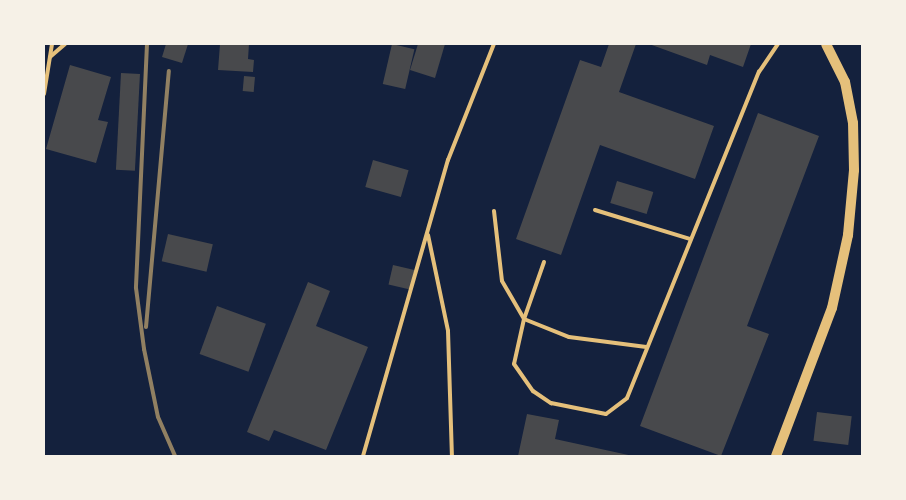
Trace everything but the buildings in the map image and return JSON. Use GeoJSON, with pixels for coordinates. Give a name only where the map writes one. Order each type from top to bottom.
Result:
{"type":"FeatureCollection","features":[{"type":"Feature","properties":{"kind":"main road"},"geometry":{"type":"LineString","coordinates":[[776,456],[832,308],[848,235],[854,170],[853,123],[845,82],[826,44]]}},
{"type":"Feature","properties":{"kind":"lane"},"geometry":{"type":"LineString","coordinates":[[44,94],[52,44]]}},
{"type":"Feature","properties":{"kind":"lane"},"geometry":{"type":"LineString","coordinates":[[50,57],[65,44]]}},
{"type":"Feature","properties":{"kind":"lane"},"geometry":{"type":"LineString","coordinates":[[363,456],[448,160],[494,44]]}},
{"type":"Feature","properties":{"kind":"lane"},"geometry":{"type":"LineString","coordinates":[[544,262],[524,319],[514,364],[533,391],[551,403],[606,414],[627,398],[646,347],[759,72],[778,44]]}},
{"type":"Feature","properties":{"kind":"lane"},"geometry":{"type":"LineString","coordinates":[[595,210],[690,239]]}},
{"type":"Feature","properties":{"kind":"lane"},"geometry":{"type":"LineString","coordinates":[[494,211],[502,281],[524,319],[570,337],[646,347]]}},
{"type":"Feature","properties":{"kind":"lane"},"geometry":{"type":"LineString","coordinates":[[428,233],[448,331],[452,456]]}},
{"type":"Feature","properties":{"kind":"railway"},"geometry":{"type":"LineString","coordinates":[[147,44],[136,288],[144,349],[158,417],[175,456]]}},
{"type":"Feature","properties":{"kind":"railway"},"geometry":{"type":"LineString","coordinates":[[146,327],[169,71]]}}]}
